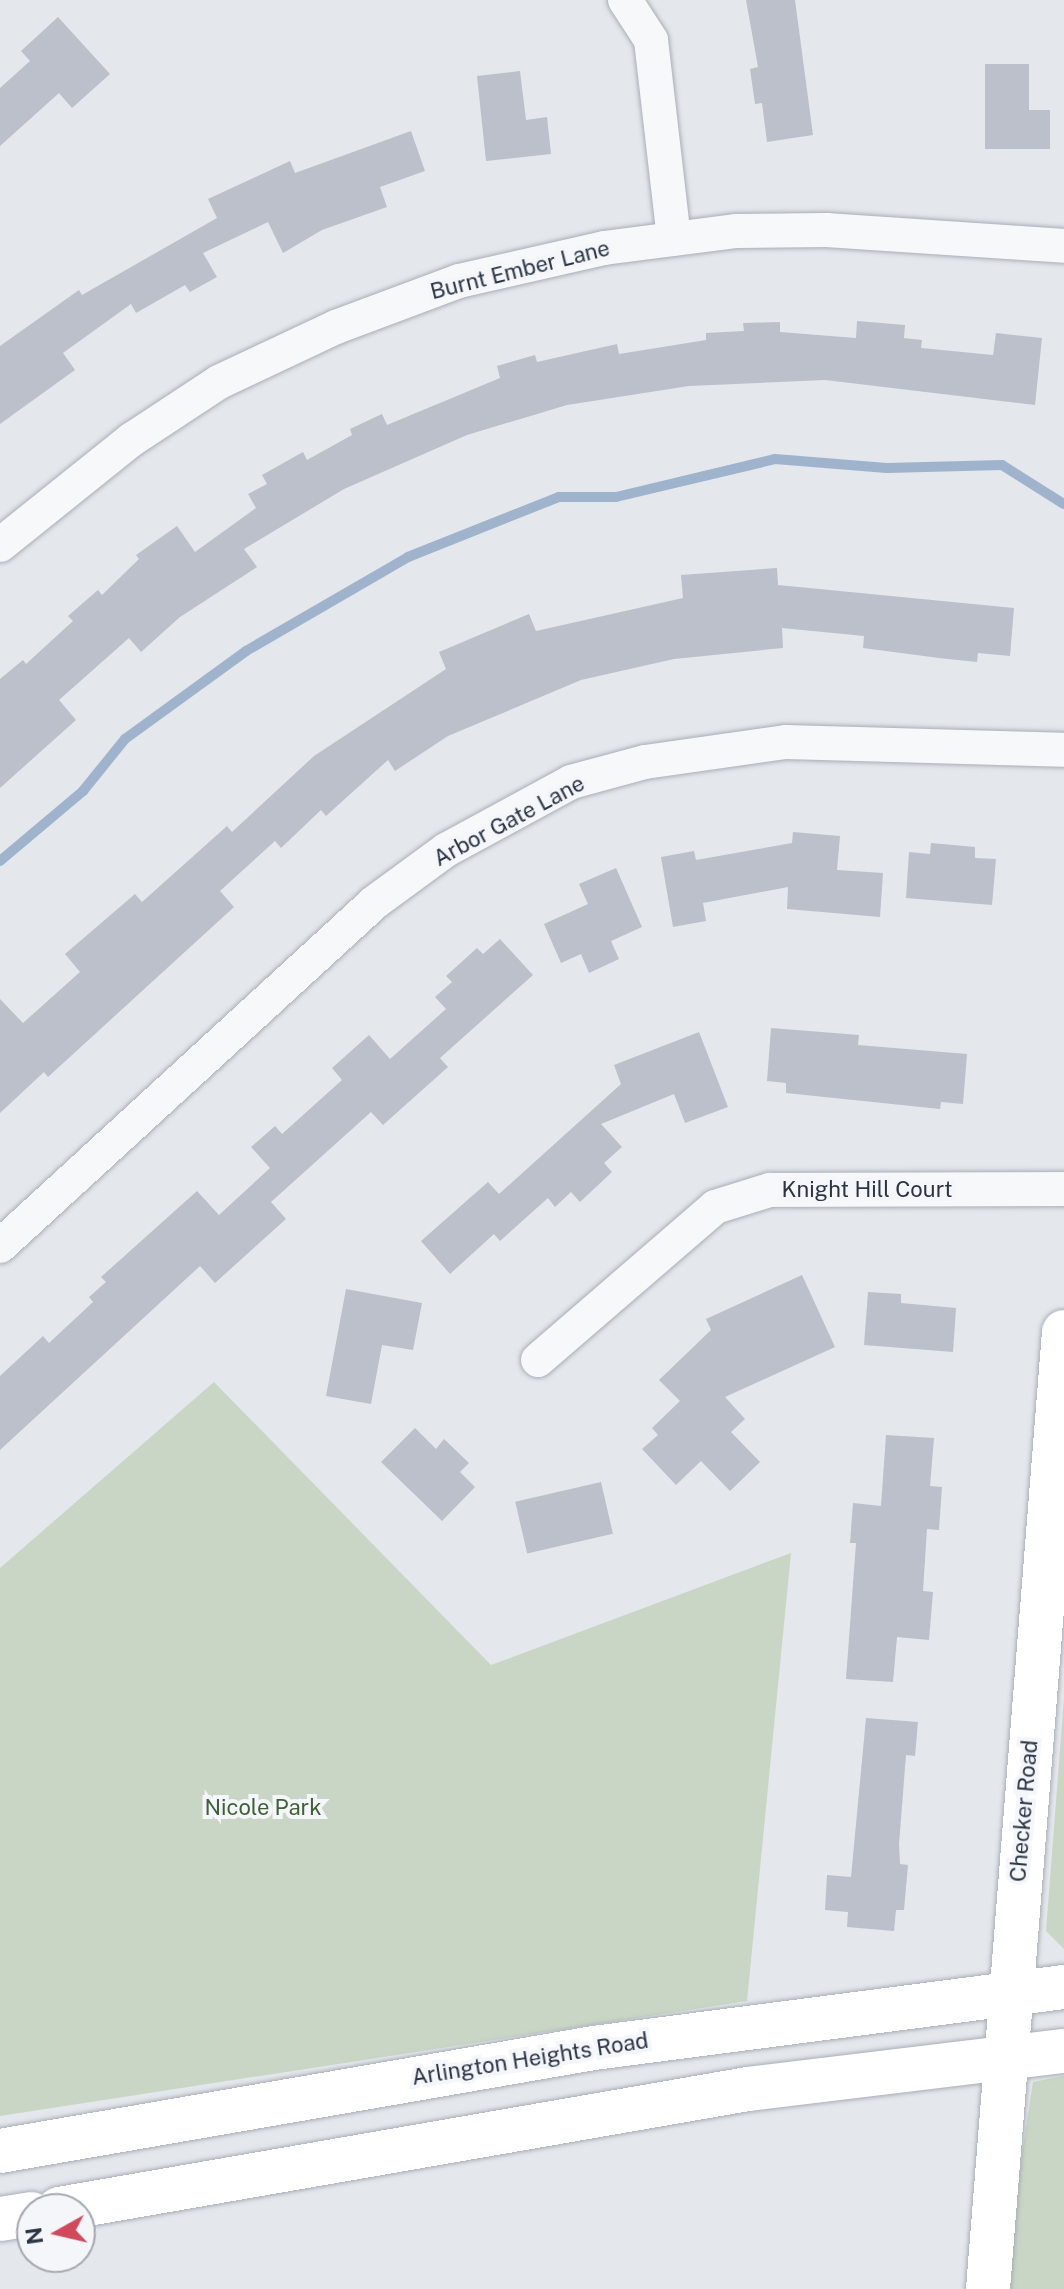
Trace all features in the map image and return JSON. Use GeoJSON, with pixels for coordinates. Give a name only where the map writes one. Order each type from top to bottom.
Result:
{"type":"FeatureCollection","features":[{"type":"Feature","properties":{"kind":"main road","name":"Checker Road"},"geometry":{"type":"LineString","coordinates":[[988,2289],[1009,2056],[1010,1993],[1064,1332]]}},
{"type":"Feature","properties":{"kind":"main road","name":"Arlington Heights Road"},"geometry":{"type":"LineString","coordinates":[[0,2151],[549,2055],[1064,1987]]}},
{"type":"Feature","properties":{"kind":"main road"},"geometry":{"type":"LineString","coordinates":[[96,2203],[748,2089],[1064,2051]]}},
{"type":"Feature","properties":{"kind":"street"},"geometry":{"type":"LineString","coordinates":[[625,0],[651,40],[674,239]]}},
{"type":"Feature","properties":{"kind":"street","name":"Burnt Ember Lane"},"geometry":{"type":"LineString","coordinates":[[0,545],[131,440],[219,382],[336,327],[459,281],[604,248],[674,239],[826,230],[1064,246]]}},
{"type":"Feature","properties":{"kind":"street","name":"Arbor Gate Lane"},"geometry":{"type":"LineString","coordinates":[[0,1246],[375,902],[446,850],[571,782],[645,762],[786,742],[1064,750]]}},
{"type":"Feature","properties":{"kind":"street","name":"Knight Hill Court"},"geometry":{"type":"LineString","coordinates":[[538,1360],[715,1207],[770,1190],[1064,1189]]}},
{"type":"Feature","properties":{"kind":"green space","name":"Nicole Park"},"geometry":{"type":"Polygon","coordinates":[[[214,1382],[491,1665],[791,1553],[747,2001],[0,2116],[0,1568],[214,1382]]]}},
{"type":"Feature","properties":{"kind":"green space"},"geometry":{"type":"Polygon","coordinates":[[[1064,1698],[1064,1949],[1046,1931],[1064,1698]]]}},
{"type":"Feature","properties":{"kind":"green space"},"geometry":{"type":"Polygon","coordinates":[[[1064,2076],[1064,2289],[1001,2289],[1033,2082],[1064,2076]]]}},
{"type":"Feature","properties":{"kind":"building"},"geometry":{"type":"Polygon","coordinates":[[[746,0],[795,0],[813,135],[767,142],[762,103],[755,104],[750,69],[758,67],[746,0]]]}},
{"type":"Feature","properties":{"kind":"building"},"geometry":{"type":"Polygon","coordinates":[[[58,17],[110,74],[72,108],[59,93],[0,146],[0,88],[30,61],[21,51],[58,17]]]}},
{"type":"Feature","properties":{"kind":"building"},"geometry":{"type":"Polygon","coordinates":[[[985,64],[1029,64],[1029,110],[1050,110],[1050,149],[985,149],[985,64]]]}},
{"type":"Feature","properties":{"kind":"building"},"geometry":{"type":"Polygon","coordinates":[[[520,71],[526,120],[547,117],[551,154],[486,161],[477,76],[520,71]]]}},
{"type":"Feature","properties":{"kind":"building"},"geometry":{"type":"Polygon","coordinates":[[[411,131],[425,171],[380,187],[387,207],[322,230],[283,253],[268,222],[203,253],[217,277],[190,292],[185,285],[136,313],[131,304],[63,353],[75,370],[0,424],[0,346],[79,290],[82,295],[217,218],[208,199],[290,161],[295,173],[411,131]]]}},
{"type":"Feature","properties":{"kind":"building"},"geometry":{"type":"Polygon","coordinates":[[[857,321],[905,325],[904,338],[922,340],[921,348],[993,355],[996,333],[1042,338],[1035,405],[825,380],[689,386],[567,405],[467,435],[344,489],[244,549],[257,567],[180,617],[141,652],[129,638],[59,700],[76,720],[0,788],[0,679],[23,660],[26,664],[73,621],[68,616],[98,590],[102,595],[139,559],[136,555],[177,526],[195,552],[256,508],[248,494],[267,484],[262,475],[303,452],[307,460],[352,435],[350,429],[382,414],[387,425],[500,378],[497,366],[535,355],[537,362],[617,344],[619,354],[706,340],[706,333],[744,331],[743,323],[780,322],[780,332],[856,338],[857,321]]]}},
{"type":"Feature","properties":{"kind":"building"},"geometry":{"type":"Polygon","coordinates":[[[777,568],[778,585],[1014,608],[1010,656],[978,653],[977,662],[939,658],[863,648],[864,636],[782,628],[783,648],[674,659],[581,680],[448,736],[395,771],[388,760],[326,816],[321,810],[281,848],[275,841],[220,891],[234,907],[48,1077],[44,1072],[0,1113],[0,999],[23,1023],[80,972],[65,954],[135,894],[142,902],[227,826],[232,832],[314,756],[446,669],[439,652],[529,614],[536,631],[683,598],[681,575],[777,568]]]}},
{"type":"Feature","properties":{"kind":"building"},"geometry":{"type":"Polygon","coordinates":[[[793,832],[840,836],[837,870],[883,873],[880,917],[787,909],[788,887],[703,903],[706,921],[673,927],[661,857],[694,851],[696,860],[792,843],[793,832]]]}},
{"type":"Feature","properties":{"kind":"building"},"geometry":{"type":"Polygon","coordinates":[[[931,843],[975,847],[975,858],[996,859],[992,905],[906,898],[909,852],[930,854],[931,843]]]}},
{"type":"Feature","properties":{"kind":"building"},"geometry":{"type":"Polygon","coordinates":[[[616,868],[642,927],[611,941],[619,959],[589,973],[581,954],[561,963],[544,924],[588,904],[579,884],[616,868]]]}},
{"type":"Feature","properties":{"kind":"building"},"geometry":{"type":"Polygon","coordinates":[[[500,939],[533,975],[440,1058],[448,1067],[383,1125],[371,1112],[271,1202],[286,1219],[215,1283],[200,1266],[0,1450],[0,1376],[43,1336],[49,1343],[93,1302],[89,1297],[106,1282],[101,1277],[197,1191],[219,1215],[270,1168],[251,1147],[275,1126],[282,1134],[342,1080],[332,1068],[369,1035],[390,1059],[446,1009],[435,997],[452,982],[446,976],[477,948],[483,954],[500,939]]]}},
{"type":"Feature","properties":{"kind":"building"},"geometry":{"type":"Polygon","coordinates":[[[771,1028],[859,1035],[858,1045],[967,1054],[963,1104],[941,1102],[940,1109],[786,1093],[786,1083],[767,1081],[771,1028]]]}},
{"type":"Feature","properties":{"kind":"building"},"geometry":{"type":"Polygon","coordinates":[[[699,1032],[728,1107],[685,1123],[674,1094],[601,1124],[622,1147],[604,1163],[612,1172],[580,1202],[571,1192],[555,1207],[548,1198],[500,1241],[494,1234],[450,1274],[421,1241],[488,1182],[499,1194],[621,1084],[614,1065],[699,1032]]]}},
{"type":"Feature","properties":{"kind":"building"},"geometry":{"type":"Polygon","coordinates":[[[802,1275],[835,1347],[725,1397],[745,1419],[731,1432],[760,1462],[730,1491],[701,1461],[676,1485],[642,1449],[658,1435],[652,1428],[680,1401],[659,1380],[711,1330],[706,1319],[802,1275]]]}},
{"type":"Feature","properties":{"kind":"building"},"geometry":{"type":"Polygon","coordinates":[[[346,1289],[422,1303],[413,1350],[382,1345],[371,1404],[326,1396],[346,1289]]]}},
{"type":"Feature","properties":{"kind":"building"},"geometry":{"type":"Polygon","coordinates":[[[868,1292],[901,1294],[901,1303],[956,1308],[953,1352],[864,1345],[868,1292]]]}},
{"type":"Feature","properties":{"kind":"building"},"geometry":{"type":"Polygon","coordinates":[[[415,1428],[436,1449],[444,1439],[469,1463],[460,1472],[475,1487],[442,1521],[381,1462],[415,1428]]]}},
{"type":"Feature","properties":{"kind":"building"},"geometry":{"type":"Polygon","coordinates":[[[886,1435],[934,1438],[930,1486],[942,1487],[939,1530],[927,1529],[923,1591],[933,1592],[929,1640],[897,1637],[893,1682],[846,1679],[856,1543],[850,1543],[853,1503],[881,1506],[886,1435]]]}},
{"type":"Feature","properties":{"kind":"building"},"geometry":{"type":"Polygon","coordinates":[[[601,1482],[613,1534],[527,1553],[515,1502],[601,1482]]]}},
{"type":"Feature","properties":{"kind":"building"},"geometry":{"type":"Polygon","coordinates":[[[866,1718],[918,1722],[915,1756],[906,1755],[899,1844],[900,1864],[908,1865],[904,1910],[896,1910],[894,1931],[847,1927],[848,1912],[825,1910],[827,1875],[851,1877],[866,1718]]]}},
{"type":"Feature","properties":{"kind":"waterway"},"geometry":{"type":"LineString","coordinates":[[0,861],[83,791],[125,739],[246,651],[408,557],[559,497],[616,497],[775,459],[887,468],[1002,465],[1064,504]]}}]}
